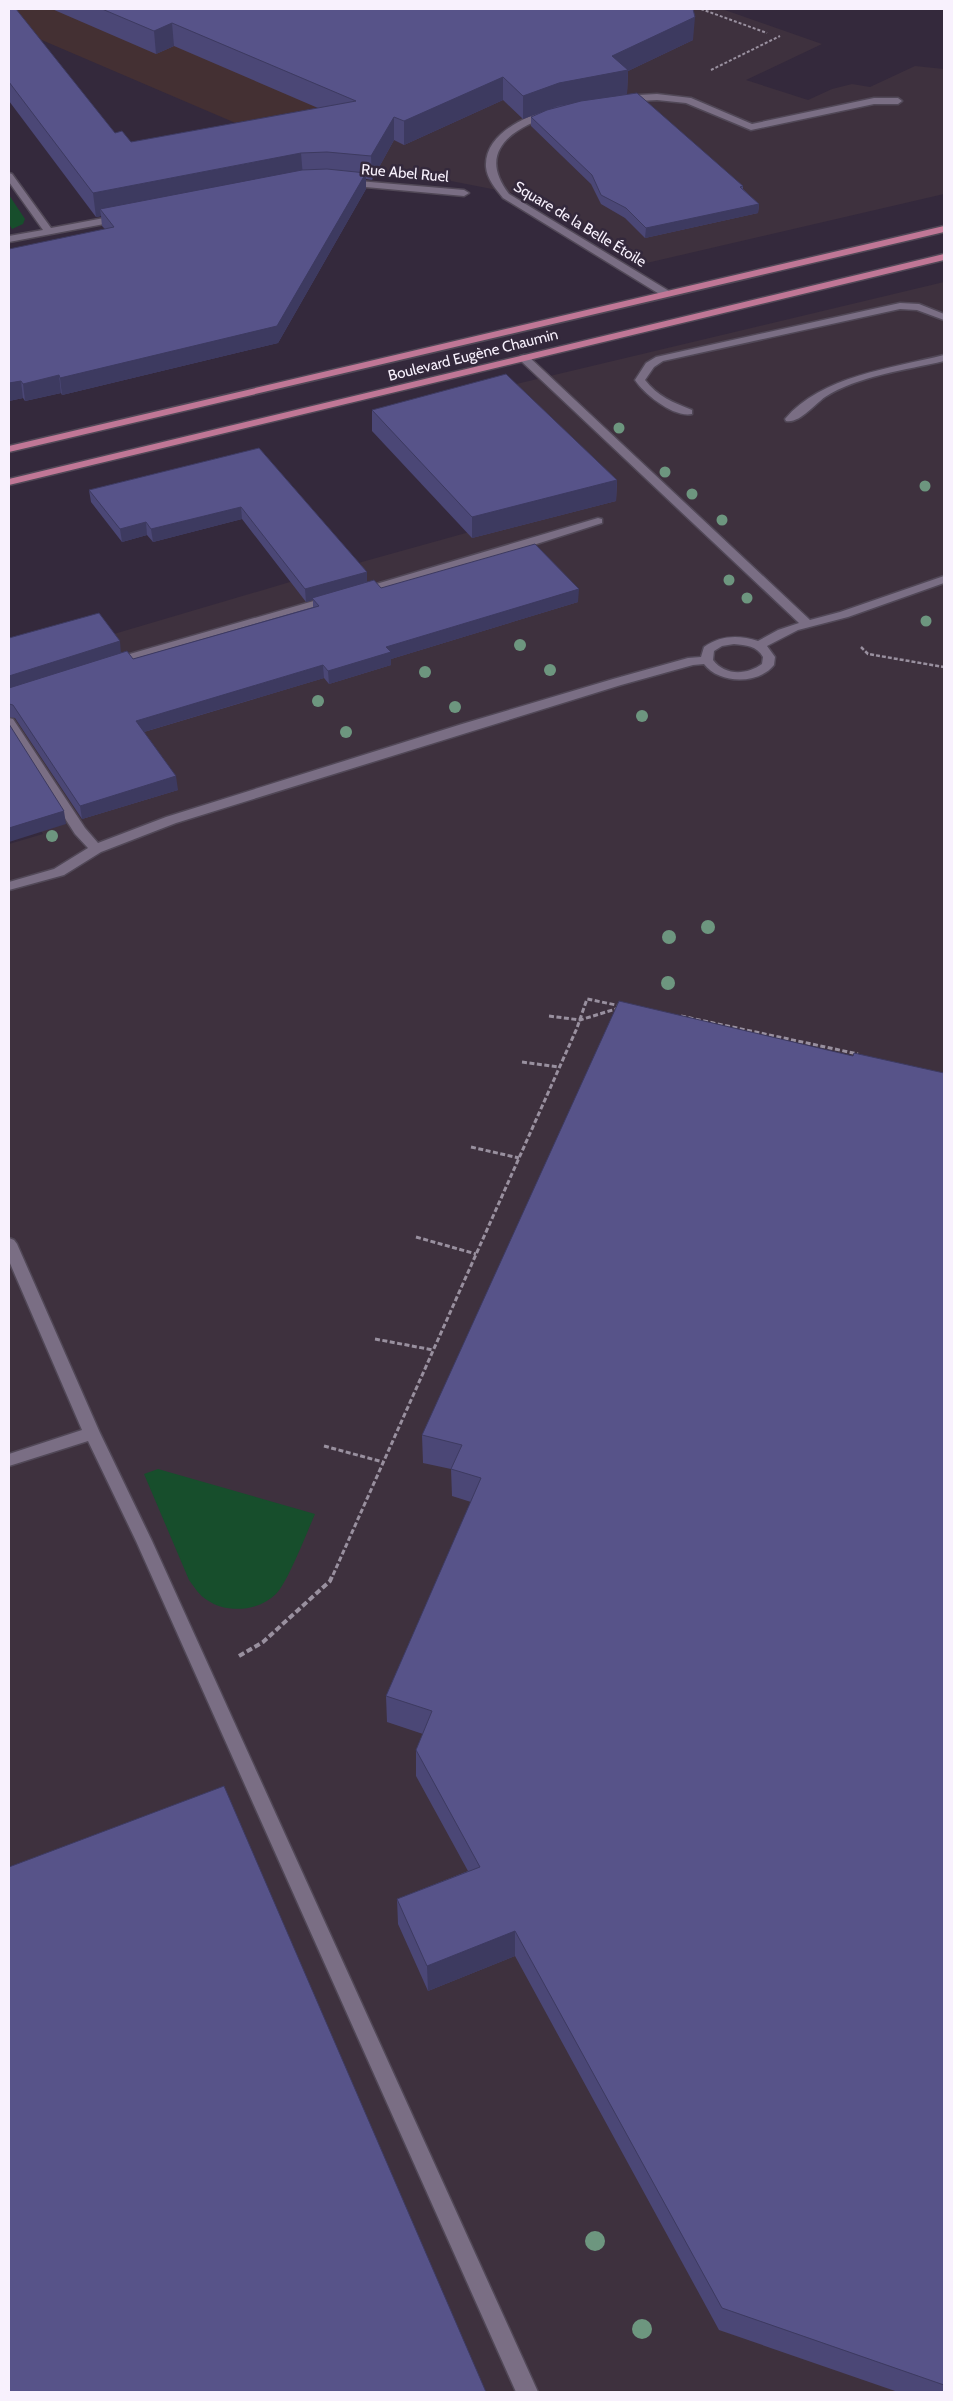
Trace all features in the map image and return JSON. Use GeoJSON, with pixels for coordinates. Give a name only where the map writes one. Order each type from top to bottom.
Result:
{"type":"FeatureCollection","features":[{"type":"Feature","properties":{"kind":"main road","name":"Boulevard Eugène Chaumin"},"geometry":{"type":"LineString","coordinates":[[9,449],[665,293],[944,229]]}},
{"type":"Feature","properties":{"kind":"main road","name":"Boulevard Eugène Chaumin"},"geometry":{"type":"LineString","coordinates":[[9,482],[944,257]]}},
{"type":"Feature","properties":{"kind":"street"},"geometry":{"type":"LineString","coordinates":[[609,100],[656,97],[688,100],[751,127],[874,101],[898,101]]}},
{"type":"Feature","properties":{"kind":"street","name":"Square de la Belle Étoile"},"geometry":{"type":"LineString","coordinates":[[555,111],[538,116],[520,125],[506,134],[495,146],[490,157],[489,170],[497,188],[506,196],[665,293]]}},
{"type":"Feature","properties":{"kind":"street"},"geometry":{"type":"LineString","coordinates":[[9,176],[49,232]]}},
{"type":"Feature","properties":{"kind":"street","name":"Rue Abel Ruel"},"geometry":{"type":"LineString","coordinates":[[337,182],[464,193]]}},
{"type":"Feature","properties":{"kind":"street"},"geometry":{"type":"LineString","coordinates":[[9,239],[129,216]]}},
{"type":"Feature","properties":{"kind":"street"},"geometry":{"type":"LineString","coordinates":[[688,412],[655,397],[644,388],[640,380],[650,365],[660,359],[900,306],[919,307],[944,317]]}},
{"type":"Feature","properties":{"kind":"street"},"geometry":{"type":"LineString","coordinates":[[524,358],[806,623]]}},
{"type":"Feature","properties":{"kind":"street"},"geometry":{"type":"LineString","coordinates":[[790,419],[821,394],[844,382],[944,358]]}},
{"type":"Feature","properties":{"kind":"street"},"geometry":{"type":"LineString","coordinates":[[104,666],[517,547],[598,521]]}},
{"type":"Feature","properties":{"kind":"street"},"geometry":{"type":"LineString","coordinates":[[760,646],[772,636],[806,623],[856,611],[881,600],[944,579]]}},
{"type":"Feature","properties":{"kind":"street"},"geometry":{"type":"LineString","coordinates":[[725,641],[744,641],[760,646],[767,653],[769,661],[764,669],[753,674],[737,676],[721,672],[710,665],[707,660],[708,650],[725,641]]}},
{"type":"Feature","properties":{"kind":"street"},"geometry":{"type":"LineString","coordinates":[[9,886],[59,872],[96,849],[171,820],[466,727],[617,682],[692,662],[707,660]]}},
{"type":"Feature","properties":{"kind":"street"},"geometry":{"type":"LineString","coordinates":[[9,722],[80,831],[96,849]]}},
{"type":"Feature","properties":{"kind":"street"},"geometry":{"type":"LineString","coordinates":[[9,1244],[92,1433],[114,1474],[527,2392]]}},
{"type":"Feature","properties":{"kind":"street"},"geometry":{"type":"LineString","coordinates":[[9,1460],[92,1433]]}},
{"type":"Feature","properties":{"kind":"path"},"geometry":{"type":"LineString","coordinates":[[701,9],[767,33]]}},
{"type":"Feature","properties":{"kind":"path"},"geometry":{"type":"LineString","coordinates":[[710,71],[780,36]]}},
{"type":"Feature","properties":{"kind":"path"},"geometry":{"type":"LineString","coordinates":[[857,642],[868,654],[944,667]]}},
{"type":"Feature","properties":{"kind":"path"},"geometry":{"type":"LineString","coordinates":[[204,1676],[263,1642],[330,1581],[580,1020],[587,999],[625,1006],[580,1020],[549,1016]]}},
{"type":"Feature","properties":{"kind":"path"},"geometry":{"type":"LineString","coordinates":[[673,1014],[867,1056]]}},
{"type":"Feature","properties":{"kind":"path"},"geometry":{"type":"LineString","coordinates":[[522,1062],[559,1067]]}},
{"type":"Feature","properties":{"kind":"path"},"geometry":{"type":"LineString","coordinates":[[471,1147],[519,1158]]}},
{"type":"Feature","properties":{"kind":"path"},"geometry":{"type":"LineString","coordinates":[[416,1237],[476,1254]]}},
{"type":"Feature","properties":{"kind":"path"},"geometry":{"type":"LineString","coordinates":[[375,1339],[433,1350]]}},
{"type":"Feature","properties":{"kind":"path"},"geometry":{"type":"LineString","coordinates":[[324,1446],[383,1462]]}},
{"type":"Feature","properties":{"kind":"shaded area"},"geometry":{"type":"Polygon","coordinates":[[[9,9],[552,9],[268,137],[9,26],[9,9]]]}},
{"type":"Feature","properties":{"kind":"shaded area"},"geometry":{"type":"Polygon","coordinates":[[[552,9],[722,9],[822,44],[746,80],[808,100],[832,89],[852,84],[870,87],[915,66],[944,69],[944,194],[638,265],[523,195],[451,181],[334,170],[552,9]]]}},
{"type":"Feature","properties":{"kind":"shaded area"},"geometry":{"type":"Polygon","coordinates":[[[944,282],[944,2392],[9,2392],[9,844],[43,834],[9,778],[9,665],[290,582],[509,521],[403,411],[944,282]]]}},
{"type":"Feature","properties":{"kind":"green space"},"geometry":{"type":"Polygon","coordinates":[[[9,195],[25,219],[23,224],[12,229],[9,224],[9,195]]]}},
{"type":"Feature","properties":{"kind":"green space"},"geometry":{"type":"Polygon","coordinates":[[[158,1469],[315,1514],[291,1569],[276,1594],[261,1604],[243,1609],[233,1609],[215,1604],[199,1594],[189,1580],[144,1474],[158,1469]]]}},
{"type":"Feature","properties":{"kind":"building"},"geometry":{"type":"Polygon","coordinates":[[[9,9],[16,9],[115,133],[122,131],[131,142],[356,101],[172,23],[154,31],[102,9],[693,9],[695,17],[612,56],[628,70],[559,83],[523,96],[503,77],[404,121],[394,117],[371,156],[327,152],[301,153],[93,193],[9,82],[9,9]]]}},
{"type":"Feature","properties":{"kind":"building"},"geometry":{"type":"Polygon","coordinates":[[[637,93],[743,186],[740,187],[759,204],[646,228],[626,208],[601,195],[592,175],[531,117],[547,110],[581,101],[637,93]]]}},
{"type":"Feature","properties":{"kind":"building"},"geometry":{"type":"Polygon","coordinates":[[[327,169],[366,173],[277,326],[60,378],[59,375],[23,384],[21,381],[9,383],[9,249],[114,227],[100,209],[302,170],[327,169]]]}},
{"type":"Feature","properties":{"kind":"building"},"geometry":{"type":"Polygon","coordinates":[[[506,374],[617,480],[472,517],[372,410],[506,374]]]}},
{"type":"Feature","properties":{"kind":"building"},"geometry":{"type":"Polygon","coordinates":[[[259,448],[367,572],[305,589],[241,507],[151,529],[146,522],[120,529],[89,490],[259,448]]]}},
{"type":"Feature","properties":{"kind":"building"},"geometry":{"type":"Polygon","coordinates":[[[535,544],[579,589],[386,647],[391,652],[328,671],[323,665],[136,721],[176,776],[80,806],[13,705],[9,704],[9,688],[127,651],[133,659],[319,606],[312,598],[374,580],[381,588],[535,544]]]}},
{"type":"Feature","properties":{"kind":"building"},"geometry":{"type":"Polygon","coordinates":[[[99,613],[120,641],[9,676],[9,638],[99,613]]]}},
{"type":"Feature","properties":{"kind":"building"},"geometry":{"type":"Polygon","coordinates":[[[9,724],[64,811],[9,828],[9,724]]]}},
{"type":"Feature","properties":{"kind":"building"},"geometry":{"type":"Polygon","coordinates":[[[619,1001],[853,1056],[854,1053],[944,1073],[944,2385],[722,2308],[515,1931],[427,1966],[397,1899],[480,1867],[416,1750],[432,1711],[386,1696],[481,1478],[451,1469],[462,1445],[422,1435],[619,1001]]]}},
{"type":"Feature","properties":{"kind":"building"},"geometry":{"type":"Polygon","coordinates":[[[224,1786],[486,2392],[9,2392],[9,1867],[224,1786]]]}}]}
